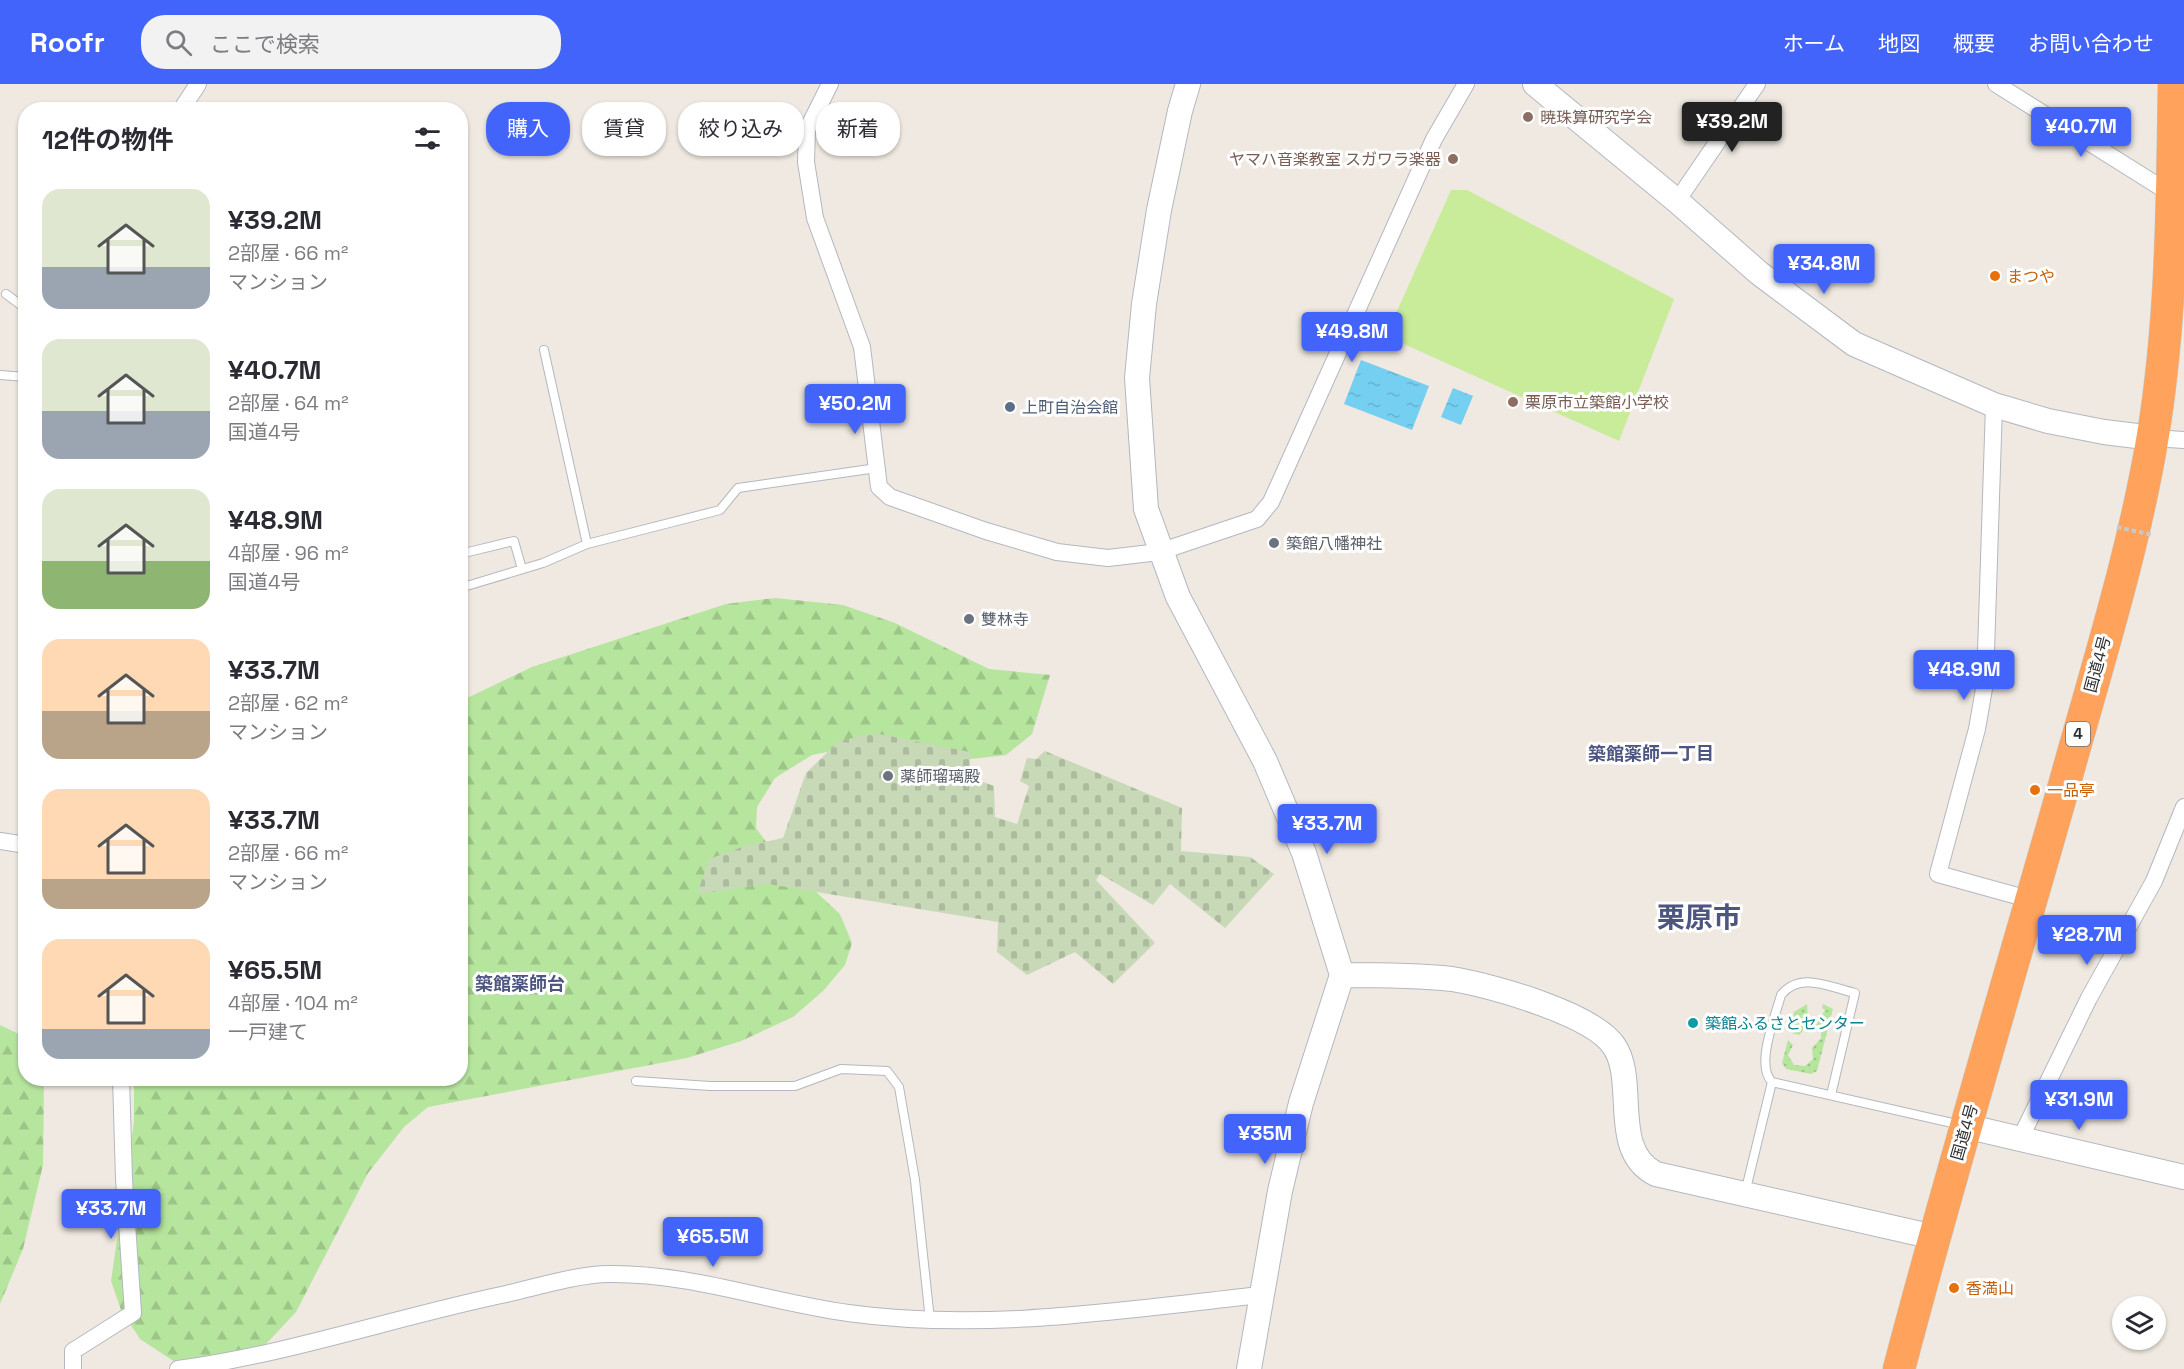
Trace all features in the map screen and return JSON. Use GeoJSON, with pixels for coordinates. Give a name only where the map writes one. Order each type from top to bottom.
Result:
{"type":"FeatureCollection","features":[{"type":"Feature","properties":{"kind":"highway","name":"国道4号"},"geometry":{"type":"LineString","coordinates":[[1899,1369],[1965,1126],[2032,900],[2123,572],[2152,438],[2163,367],[2178,198],[2174,84]]}},
{"type":"Feature","properties":{"kind":"street"},"geometry":{"type":"LineString","coordinates":[[186,102],[198,84]]}},
{"type":"Feature","properties":{"kind":"street"},"geometry":{"type":"LineString","coordinates":[[830,84],[807,130],[806,162],[815,218],[862,346],[879,487],[890,497],[986,531],[1057,552],[1108,558],[1159,552],[1257,519],[1271,502],[1434,140],[1466,84]]}},
{"type":"Feature","properties":{"kind":"street"},"geometry":{"type":"LineString","coordinates":[[1188,84],[1159,210],[1144,304],[1137,378],[1146,509],[1159,552],[1178,597],[1265,761],[1304,853],[1342,975],[1301,1103],[1280,1191],[1260,1295],[1249,1369]]}},
{"type":"Feature","properties":{"kind":"street"},"geometry":{"type":"LineString","coordinates":[[1534,84],[1677,201],[1759,273],[1854,344],[1994,405],[2059,423],[2104,432],[2184,440]]}},
{"type":"Feature","properties":{"kind":"street"},"geometry":{"type":"LineString","coordinates":[[1677,201],[1757,84]]}},
{"type":"Feature","properties":{"kind":"street"},"geometry":{"type":"LineString","coordinates":[[1996,84],[2178,198]]}},
{"type":"Feature","properties":{"kind":"street"},"geometry":{"type":"LineString","coordinates":[[1994,405],[1985,683],[1977,729],[1938,873],[2032,900]]}},
{"type":"Feature","properties":{"kind":"street"},"geometry":{"type":"LineString","coordinates":[[2020,1139],[2090,998],[2154,881],[2184,807]]}},
{"type":"Feature","properties":{"kind":"street"},"geometry":{"type":"LineString","coordinates":[[0,841],[18,844]]}},
{"type":"Feature","properties":{"kind":"street"},"geometry":{"type":"LineString","coordinates":[[1342,975],[1383,975],[1454,980],[1546,1005],[1595,1027],[1607,1037],[1619,1054],[1631,1144],[1637,1159],[1645,1168],[1656,1174],[1934,1238]]}},
{"type":"Feature","properties":{"kind":"street"},"geometry":{"type":"LineString","coordinates":[[73,1369],[73,1351],[133,1312],[124,1179],[121,1086]]}},
{"type":"Feature","properties":{"kind":"street"},"geometry":{"type":"LineString","coordinates":[[1965,1126],[2184,1177]]}},
{"type":"Feature","properties":{"kind":"street"},"geometry":{"type":"LineString","coordinates":[[178,1369],[239,1360],[459,1304],[607,1274],[676,1278],[847,1313],[930,1320],[992,1321],[1260,1295]]}},
{"type":"Feature","properties":{"kind":"lane"},"geometry":{"type":"LineString","coordinates":[[6,294],[18,303]]}},
{"type":"Feature","properties":{"kind":"lane"},"geometry":{"type":"LineString","coordinates":[[544,350],[586,544]]}},
{"type":"Feature","properties":{"kind":"lane"},"geometry":{"type":"LineString","coordinates":[[0,375],[18,376]]}},
{"type":"Feature","properties":{"kind":"lane"},"geometry":{"type":"LineString","coordinates":[[468,586],[522,569],[586,544],[720,510],[738,488],[877,468]]}},
{"type":"Feature","properties":{"kind":"lane"},"geometry":{"type":"LineString","coordinates":[[468,552],[514,541],[522,569]]}},
{"type":"Feature","properties":{"kind":"lane"},"geometry":{"type":"LineString","coordinates":[[1831,1095],[1855,993],[1805,981],[1794,983],[1782,995],[1764,1061],[1766,1076],[1772,1082],[1965,1126]]}},
{"type":"Feature","properties":{"kind":"lane"},"geometry":{"type":"LineString","coordinates":[[636,1081],[710,1086],[795,1086],[841,1069],[886,1071],[899,1087],[915,1180],[930,1320]]}},
{"type":"Feature","properties":{"kind":"lane"},"geometry":{"type":"LineString","coordinates":[[1744,1194],[1772,1082]]}},
{"type":"Feature","properties":{"kind":"path"},"geometry":{"type":"LineString","coordinates":[[2117,527],[2153,535]]}},
{"type":"Feature","properties":{"kind":"green space"},"geometry":{"type":"Polygon","coordinates":[[[1451,190],[1467,190],[1674,299],[1619,441],[1386,336],[1451,190]]]}},
{"type":"Feature","properties":{"kind":"green space"},"geometry":{"type":"Polygon","coordinates":[[[775,598],[843,605],[895,623],[989,669],[1050,675],[1032,734],[1006,755],[971,759],[861,745],[812,755],[775,778],[757,807],[756,828],[775,854],[840,914],[852,943],[845,965],[823,991],[793,1017],[741,1041],[687,1058],[428,1107],[404,1127],[368,1173],[296,1312],[251,1360],[195,1369],[175,1362],[140,1339],[121,1310],[111,1281],[134,1122],[134,1086],[468,1086],[468,698],[532,667],[726,604],[775,598]]]}},
{"type":"Feature","properties":{"kind":"green space"},"geometry":{"type":"Polygon","coordinates":[[[874,733],[970,752],[970,777],[994,786],[995,817],[1017,824],[1029,786],[1020,781],[1027,758],[1036,759],[1045,751],[1182,808],[1181,851],[1250,857],[1274,874],[1225,928],[1170,884],[1153,905],[1100,874],[1096,880],[1155,943],[1113,984],[1075,952],[1027,975],[997,952],[998,922],[768,884],[697,894],[709,859],[745,846],[783,838],[806,773],[839,741],[874,733]]]}},
{"type":"Feature","properties":{"kind":"green space"},"geometry":{"type":"Polygon","coordinates":[[[1807,1004],[1806,1025],[1799,1035],[1792,1033],[1790,1030],[1794,1012],[1807,1004]]]}},
{"type":"Feature","properties":{"kind":"green space"},"geometry":{"type":"Polygon","coordinates":[[[1823,1004],[1833,1009],[1817,1071],[1811,1074],[1786,1069],[1782,1063],[1788,1040],[1793,1045],[1788,1055],[1794,1065],[1805,1066],[1813,1059],[1812,1048],[1821,1038],[1821,1031],[1816,1025],[1825,1010],[1822,1008],[1823,1004]]]}},
{"type":"Feature","properties":{"kind":"green space"},"geometry":{"type":"Polygon","coordinates":[[[0,1025],[18,1034],[18,1086],[44,1086],[43,1165],[23,1249],[0,1304],[0,1025]]]}},
{"type":"Feature","properties":{"kind":"water"},"geometry":{"type":"Polygon","coordinates":[[[1361,360],[1429,386],[1412,430],[1344,404],[1361,360]]]}},
{"type":"Feature","properties":{"kind":"water"},"geometry":{"type":"Polygon","coordinates":[[[1453,388],[1473,396],[1461,425],[1441,417],[1453,388]]]}},
{"type":"Feature","properties":{"kind":"place","name":"暁珠算研究学会"},"geometry":{"type":"Point","coordinates":[1528,117]}},
{"type":"Feature","properties":{"kind":"place","name":"ヤマハ音楽教室 スガワラ楽器"},"geometry":{"type":"Point","coordinates":[1453,159]}},
{"type":"Feature","properties":{"kind":"place","name":"まつや"},"geometry":{"type":"Point","coordinates":[1995,276]}},
{"type":"Feature","properties":{"kind":"place","name":"栗原市立築館小学校"},"geometry":{"type":"Point","coordinates":[1513,402]}},
{"type":"Feature","properties":{"kind":"place","name":"上町自治会館"},"geometry":{"type":"Point","coordinates":[1010,407]}},
{"type":"Feature","properties":{"kind":"place","name":"築館八幡神社"},"geometry":{"type":"Point","coordinates":[1274,543]}},
{"type":"Feature","properties":{"kind":"place","name":"雙林寺"},"geometry":{"type":"Point","coordinates":[969,619]}},
{"type":"Feature","properties":{"kind":"place","name":"薬師瑠璃殿"},"geometry":{"type":"Point","coordinates":[888,776]}},
{"type":"Feature","properties":{"kind":"place","name":"一品亭"},"geometry":{"type":"Point","coordinates":[2035,790]}},
{"type":"Feature","properties":{"kind":"place","name":"築館ふるさとセンター"},"geometry":{"type":"Point","coordinates":[1693,1023]}},
{"type":"Feature","properties":{"kind":"place","name":"香満山"},"geometry":{"type":"Point","coordinates":[1954,1288]}},
{"type":"Feature","properties":{"kind":"district","name":"築館薬師一丁目"},"geometry":{"type":"Point","coordinates":[1651,754]}},
{"type":"Feature","properties":{"kind":"district","name":"栗原市"},"geometry":{"type":"Point","coordinates":[1699,917]}},
{"type":"Feature","properties":{"kind":"district","name":"築館薬師台"},"geometry":{"type":"Point","coordinates":[520,984]}}]}
